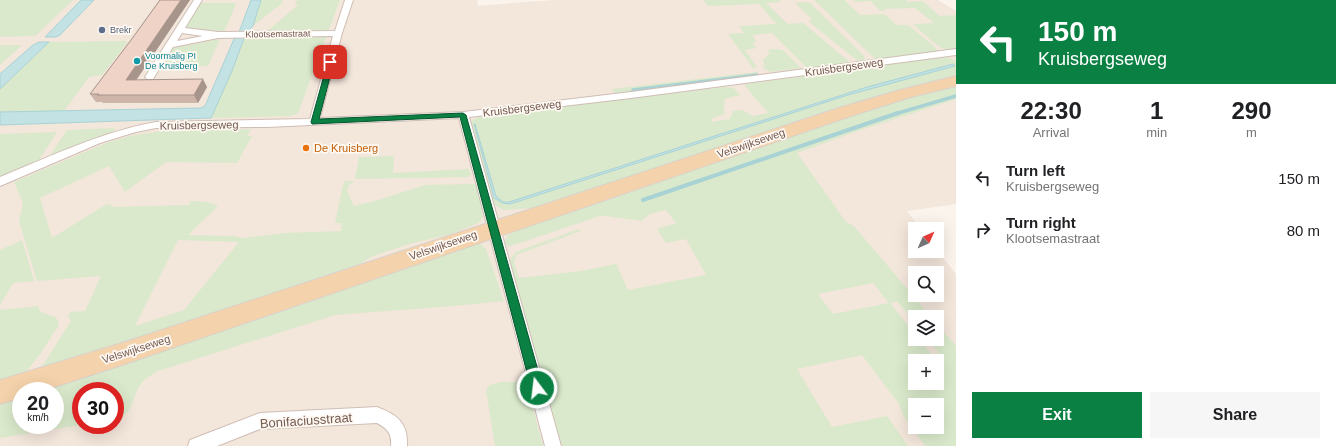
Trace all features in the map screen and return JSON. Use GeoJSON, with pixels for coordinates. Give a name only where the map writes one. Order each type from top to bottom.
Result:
{"type":"FeatureCollection","features":[{"type":"Feature","properties":{"kind":"main road","name":"Velswijkseweg"},"geometry":{"type":"LineString","coordinates":[[0,392],[122,354],[494,228],[841,113],[906,93],[956,81]]}},
{"type":"Feature","properties":{"kind":"street"},"geometry":{"type":"LineString","coordinates":[[150,77],[198,0]]}},
{"type":"Feature","properties":{"kind":"street"},"geometry":{"type":"LineString","coordinates":[[314,122],[338,33],[349,0]]}},
{"type":"Feature","properties":{"kind":"street","name":"Klootsemastraat"},"geometry":{"type":"LineString","coordinates":[[180,30],[218,35],[338,33]]}},
{"type":"Feature","properties":{"kind":"street","name":"Klootsemastraat"},"geometry":{"type":"LineString","coordinates":[[170,45],[218,35]]}},
{"type":"Feature","properties":{"kind":"street","name":"Kruisbergseweg"},"geometry":{"type":"LineString","coordinates":[[0,182],[108,137],[140,127],[156,125],[314,122],[463,115],[953,55]]}},
{"type":"Feature","properties":{"kind":"street"},"geometry":{"type":"LineString","coordinates":[[463,115],[553,446]]}},
{"type":"Feature","properties":{"kind":"street","name":"Bonifaciusstraat"},"geometry":{"type":"LineString","coordinates":[[196,446],[260,421],[377,415],[391,420],[400,436],[399,446]]}},
{"type":"Feature","properties":{"kind":"shaded area"},"geometry":{"type":"Polygon","coordinates":[[[0,0],[477,0],[478,6],[553,0],[938,0],[956,11],[956,204],[907,211],[916,222],[908,222],[908,258],[943,258],[956,274],[956,446],[0,446],[0,0]]]}},
{"type":"Feature","properties":{"kind":"green space"},"geometry":{"type":"Polygon","coordinates":[[[0,0],[73,0],[35,36],[0,37],[0,0]]]}},
{"type":"Feature","properties":{"kind":"green space"},"geometry":{"type":"Polygon","coordinates":[[[261,0],[283,0],[281,4],[253,26],[261,0]]]}},
{"type":"Feature","properties":{"kind":"green space"},"geometry":{"type":"Polygon","coordinates":[[[299,0],[340,0],[328,32],[264,34],[297,6],[295,2],[299,0]]]}},
{"type":"Feature","properties":{"kind":"green space"},"geometry":{"type":"Polygon","coordinates":[[[703,0],[779,0],[780,2],[766,3],[788,24],[803,23],[852,64],[810,69],[807,68],[772,33],[752,35],[757,42],[752,43],[757,48],[745,50],[757,67],[753,68],[728,34],[744,33],[739,26],[776,24],[759,4],[708,6],[703,0]]]}},
{"type":"Feature","properties":{"kind":"green space"},"geometry":{"type":"Polygon","coordinates":[[[814,0],[844,0],[860,15],[884,14],[897,25],[908,25],[936,48],[938,52],[878,61],[814,0]]]}},
{"type":"Feature","properties":{"kind":"green space"},"geometry":{"type":"Polygon","coordinates":[[[854,0],[905,0],[908,2],[922,1],[940,16],[956,15],[956,50],[944,49],[939,46],[913,24],[934,23],[915,8],[883,9],[885,11],[881,11],[870,1],[855,2],[854,0]]]}},
{"type":"Feature","properties":{"kind":"green space"},"geometry":{"type":"Polygon","coordinates":[[[809,2],[864,56],[864,60],[858,61],[809,22],[812,19],[795,3],[809,2]]]}},
{"type":"Feature","properties":{"kind":"green space"},"geometry":{"type":"Polygon","coordinates":[[[201,3],[236,4],[223,34],[183,29],[198,5],[201,3]]]}},
{"type":"Feature","properties":{"kind":"green space"},"geometry":{"type":"Polygon","coordinates":[[[326,37],[298,113],[291,116],[211,118],[244,39],[326,37]]]}},
{"type":"Feature","properties":{"kind":"green space"},"geometry":{"type":"Polygon","coordinates":[[[220,39],[208,66],[160,66],[172,48],[220,39]]]}},
{"type":"Feature","properties":{"kind":"green space"},"geometry":{"type":"Polygon","coordinates":[[[126,41],[127,43],[102,75],[89,77],[64,111],[0,112],[0,89],[49,42],[126,41]]]}},
{"type":"Feature","properties":{"kind":"green space"},"geometry":{"type":"Polygon","coordinates":[[[0,45],[21,45],[21,46],[0,65],[0,45]]]}},
{"type":"Feature","properties":{"kind":"green space"},"geometry":{"type":"Polygon","coordinates":[[[767,50],[783,50],[801,68],[770,72],[762,67],[765,66],[763,60],[770,53],[767,50]]]}},
{"type":"Feature","properties":{"kind":"green space"},"geometry":{"type":"Polygon","coordinates":[[[942,57],[950,58],[956,62],[956,75],[829,111],[531,208],[504,210],[493,204],[470,122],[480,116],[725,87],[734,88],[740,95],[724,99],[723,110],[726,113],[711,119],[712,122],[730,119],[733,111],[741,110],[753,116],[768,113],[745,86],[746,84],[942,57]]]}},
{"type":"Feature","properties":{"kind":"green space"},"geometry":{"type":"Polygon","coordinates":[[[757,72],[760,76],[628,93],[615,94],[612,89],[757,72]]]}},
{"type":"Feature","properties":{"kind":"green space"},"geometry":{"type":"Polygon","coordinates":[[[956,84],[956,99],[855,132],[797,153],[846,222],[854,226],[908,290],[908,302],[918,302],[925,310],[908,310],[908,314],[897,301],[890,303],[908,325],[908,346],[925,346],[931,354],[939,353],[934,346],[944,346],[944,332],[956,346],[956,446],[925,446],[916,434],[944,434],[944,398],[908,398],[908,422],[903,415],[899,404],[862,355],[797,369],[832,427],[887,416],[908,446],[560,446],[509,261],[515,253],[579,229],[580,231],[516,255],[514,262],[519,278],[581,271],[616,264],[628,290],[706,275],[686,239],[666,243],[657,229],[676,223],[666,210],[650,214],[641,221],[600,216],[511,246],[504,244],[508,235],[546,218],[877,107],[956,84]],[[873,283],[818,294],[833,314],[889,303],[873,283]]]}},
{"type":"Feature","properties":{"kind":"green space"},"geometry":{"type":"Polygon","coordinates":[[[115,128],[114,131],[53,155],[51,154],[67,130],[115,128]]]}},
{"type":"Feature","properties":{"kind":"green space"},"geometry":{"type":"Polygon","coordinates":[[[251,129],[247,136],[252,136],[237,163],[166,162],[125,192],[109,166],[40,198],[52,238],[107,204],[115,207],[189,205],[191,201],[208,202],[218,206],[188,235],[234,236],[243,238],[286,233],[341,231],[342,223],[335,223],[344,181],[354,181],[348,186],[347,191],[354,206],[425,185],[474,184],[479,188],[484,216],[478,223],[451,234],[409,244],[373,256],[350,270],[160,334],[41,368],[71,321],[68,316],[70,312],[85,311],[101,276],[37,281],[19,221],[23,203],[14,182],[109,142],[135,135],[163,131],[251,129]],[[178,240],[135,326],[184,310],[239,242],[178,240]]]}},
{"type":"Feature","properties":{"kind":"green space"},"geometry":{"type":"Polygon","coordinates":[[[57,132],[37,163],[0,178],[0,134],[57,132]]]}},
{"type":"Feature","properties":{"kind":"green space"},"geometry":{"type":"Polygon","coordinates":[[[394,156],[393,173],[469,169],[471,174],[469,177],[355,179],[359,157],[394,156]]]}},
{"type":"Feature","properties":{"kind":"green space"},"geometry":{"type":"Polygon","coordinates":[[[22,240],[34,281],[13,283],[0,305],[0,250],[22,240]]]}},
{"type":"Feature","properties":{"kind":"green space"},"geometry":{"type":"Polygon","coordinates":[[[475,244],[481,244],[486,249],[504,301],[335,315],[158,371],[142,382],[132,405],[124,416],[124,382],[72,382],[72,426],[64,428],[64,382],[53,382],[475,244]]]}},
{"type":"Feature","properties":{"kind":"green space"},"geometry":{"type":"Polygon","coordinates":[[[39,306],[39,310],[57,319],[59,325],[38,357],[27,370],[27,376],[0,385],[0,310],[39,306]]]}},
{"type":"Feature","properties":{"kind":"green space"},"geometry":{"type":"Polygon","coordinates":[[[501,382],[526,382],[543,446],[495,446],[486,390],[490,385],[501,382]]]}},
{"type":"Feature","properties":{"kind":"green space"},"geometry":{"type":"Polygon","coordinates":[[[12,395],[12,434],[25,434],[0,438],[0,399],[12,395]]]}},
{"type":"Feature","properties":{"kind":"water"},"geometry":{"type":"Polygon","coordinates":[[[81,0],[94,0],[60,35],[56,37],[45,37],[81,0]]]}},
{"type":"Feature","properties":{"kind":"water"},"geometry":{"type":"Polygon","coordinates":[[[251,0],[261,0],[253,26],[246,33],[232,71],[211,118],[0,125],[0,112],[201,108],[205,106],[234,39],[239,32],[251,0]]]}},
{"type":"Feature","properties":{"kind":"water"},"geometry":{"type":"Polygon","coordinates":[[[39,42],[49,42],[0,89],[0,74],[33,45],[39,42]]]}},
{"type":"Feature","properties":{"kind":"water"},"geometry":{"type":"Polygon","coordinates":[[[953,64],[955,66],[848,95],[510,204],[503,203],[494,198],[474,124],[496,196],[503,202],[509,202],[867,87],[953,64]]]}},
{"type":"Feature","properties":{"kind":"building"},"geometry":{"type":"Polygon","coordinates":[[[160,0],[181,0],[126,80],[203,79],[194,95],[90,94],[131,40],[160,0]]]}},
{"type":"Feature","properties":{"kind":"waterway"},"geometry":{"type":"LineString","coordinates":[[633,90],[757,75]]}},
{"type":"Feature","properties":{"kind":"waterway"},"geometry":{"type":"LineString","coordinates":[[896,114],[956,96]]}},
{"type":"Feature","properties":{"kind":"waterway"},"geometry":{"type":"LineString","coordinates":[[643,200],[896,114]]}},
{"type":"Feature","properties":{"kind":"place","name":"Brekr"},"geometry":{"type":"Point","coordinates":[102,30]}},
{"type":"Feature","properties":{"kind":"place","name":"Voormalig PI De Kruisberg"},"geometry":{"type":"Point","coordinates":[137,61]}},
{"type":"Feature","properties":{"kind":"place","name":"De Kruisberg"},"geometry":{"type":"Point","coordinates":[306,148]}},
{"type":"Feature","properties":{"kind":"route"},"geometry":{"type":"LineString","coordinates":[[330,62],[314,122],[463,115],[537,388]]}}]}
